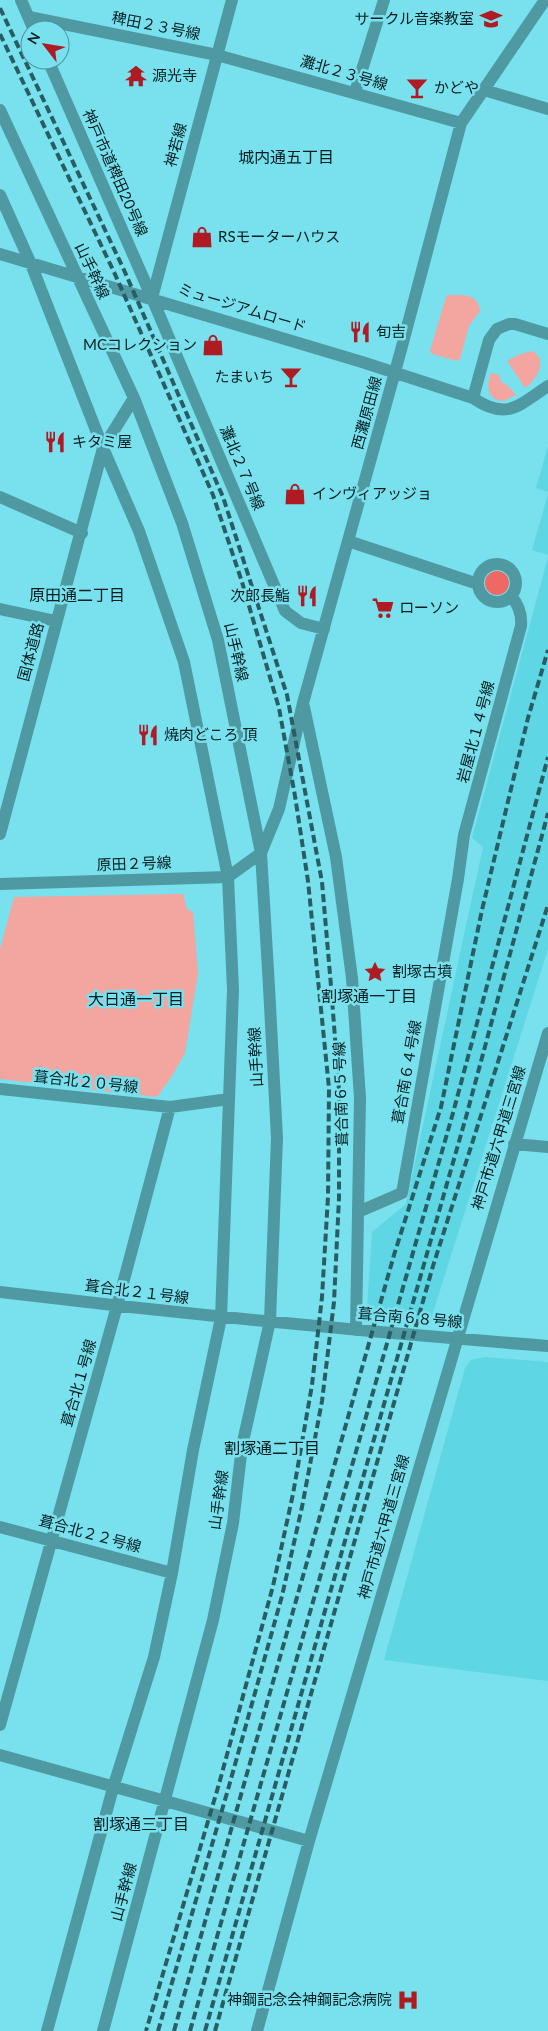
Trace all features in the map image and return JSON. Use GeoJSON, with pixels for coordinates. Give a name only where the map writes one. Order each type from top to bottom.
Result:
{"type":"FeatureCollection","features":[{"type":"Feature","properties":{"kind":"street"},"geometry":{"type":"LineString","coordinates":[[21,0],[29,18]]}},
{"type":"Feature","properties":{"kind":"street","name":"神若線"},"geometry":{"type":"LineString","coordinates":[[152,298],[232,0]]}},
{"type":"Feature","properties":{"kind":"street"},"geometry":{"type":"LineString","coordinates":[[355,92],[384,0]]}},
{"type":"Feature","properties":{"kind":"street","name":"西灘原田線"},"geometry":{"type":"LineString","coordinates":[[261,853],[279,809],[303,703],[461,123],[545,0]]}},
{"type":"Feature","properties":{"kind":"street","name":"稗田２３号線"},"geometry":{"type":"LineString","coordinates":[[29,18],[217,55]]}},
{"type":"Feature","properties":{"kind":"street","name":"灘北２３号線"},"geometry":{"type":"LineString","coordinates":[[217,55],[461,123]]}},
{"type":"Feature","properties":{"kind":"street","name":"神戸市道稗田20号線"},"geometry":{"type":"LineString","coordinates":[[52,70],[152,298]]}},
{"type":"Feature","properties":{"kind":"street"},"geometry":{"type":"LineString","coordinates":[[484,90],[548,110]]}},
{"type":"Feature","properties":{"kind":"street","name":"山手幹線"},"geometry":{"type":"LineString","coordinates":[[0,110],[134,398],[182,523],[218,640],[261,853],[277,1138],[270,1321],[242,1446],[233,1523],[212,1620],[103,2031]]}},
{"type":"Feature","properties":{"kind":"street","name":"山手幹線"},"geometry":{"type":"LineString","coordinates":[[0,195],[32,264],[103,448],[140,530],[184,662],[228,877],[233,990],[221,1318],[193,1450],[172,1573],[154,1657],[113,1788],[47,2031]]}},
{"type":"Feature","properties":{"kind":"street","name":"ミュージアムロード"},"geometry":{"type":"LineString","coordinates":[[0,254],[77,278],[152,298],[394,373],[473,398],[486,407],[510,410],[548,386]]}},
{"type":"Feature","properties":{"kind":"street","name":"灘北２７号線"},"geometry":{"type":"LineString","coordinates":[[152,298],[285,611],[301,623],[324,629]]}},
{"type":"Feature","properties":{"kind":"street"},"geometry":{"type":"LineString","coordinates":[[473,398],[489,340],[497,329],[509,324],[515,324],[548,334]]}},
{"type":"Feature","properties":{"kind":"street","name":"国体道路"},"geometry":{"type":"LineString","coordinates":[[0,834],[56,621],[82,533],[103,448],[134,398]]}},
{"type":"Feature","properties":{"kind":"street"},"geometry":{"type":"LineString","coordinates":[[0,496],[82,533]]}},
{"type":"Feature","properties":{"kind":"street"},"geometry":{"type":"LineString","coordinates":[[348,541],[478,584]]}},
{"type":"Feature","properties":{"kind":"street"},"geometry":{"type":"LineString","coordinates":[[497,564],[513,572],[516,580],[515,590],[511,596],[501,602],[490,601],[482,594],[478,584],[481,573],[497,564]]}},
{"type":"Feature","properties":{"kind":"street","name":"岩屋北１４号線"},"geometry":{"type":"LineString","coordinates":[[458,879],[464,835],[521,626],[521,613],[516,601],[511,596]]}},
{"type":"Feature","properties":{"kind":"street"},"geometry":{"type":"LineString","coordinates":[[0,608],[56,621]]}},
{"type":"Feature","properties":{"kind":"street","name":"葺合南６５号線"},"geometry":{"type":"LineString","coordinates":[[303,703],[336,858],[352,978],[360,1098],[356,1330]]}},
{"type":"Feature","properties":{"kind":"street"},"geometry":{"type":"LineString","coordinates":[[228,877],[261,853]]}},
{"type":"Feature","properties":{"kind":"street","name":"原田２号線"},"geometry":{"type":"LineString","coordinates":[[0,884],[228,877]]}},
{"type":"Feature","properties":{"kind":"street","name":"葺合南６４号線"},"geometry":{"type":"LineString","coordinates":[[358,1212],[402,1193],[458,879]]}},
{"type":"Feature","properties":{"kind":"street","name":"神戸市道六甲道三宮線"},"geometry":{"type":"LineString","coordinates":[[256,2031],[309,1841],[548,1033]]}},
{"type":"Feature","properties":{"kind":"street","name":"葺合北２０号線"},"geometry":{"type":"LineString","coordinates":[[0,1089],[170,1107]]}},
{"type":"Feature","properties":{"kind":"street"},"geometry":{"type":"LineString","coordinates":[[170,1107],[229,1099]]}},
{"type":"Feature","properties":{"kind":"street","name":"葺合北１号線"},"geometry":{"type":"LineString","coordinates":[[0,1725],[117,1306],[170,1107]]}},
{"type":"Feature","properties":{"kind":"street"},"geometry":{"type":"LineString","coordinates":[[514,1144],[548,1147]]}},
{"type":"Feature","properties":{"kind":"street","name":"葺合北２１号線"},"geometry":{"type":"LineString","coordinates":[[0,1294],[221,1318],[270,1321]]}},
{"type":"Feature","properties":{"kind":"street","name":"葺合南６８号線"},"geometry":{"type":"LineString","coordinates":[[270,1321],[548,1346]]}},
{"type":"Feature","properties":{"kind":"street","name":"葺合北２２号線"},"geometry":{"type":"LineString","coordinates":[[0,1526],[51,1542],[172,1573]]}},
{"type":"Feature","properties":{"kind":"street"},"geometry":{"type":"LineString","coordinates":[[0,1755],[309,1841]]}},
{"type":"Feature","properties":{"kind":"shaded area"},"geometry":{"type":"Polygon","coordinates":[[[448,295],[464,295],[473,298],[479,305],[480,311],[469,326],[460,359],[457,361],[432,354],[430,351],[448,295]]]}},
{"type":"Feature","properties":{"kind":"shaded area"},"geometry":{"type":"Polygon","coordinates":[[[531,351],[539,358],[540,368],[538,374],[525,388],[507,361],[531,351]]]}},
{"type":"Feature","properties":{"kind":"shaded area"},"geometry":{"type":"Polygon","coordinates":[[[491,373],[499,375],[501,382],[507,385],[516,395],[503,401],[494,398],[489,392],[488,387],[491,373]]]}},
{"type":"Feature","properties":{"kind":"shaded area"},"geometry":{"type":"Polygon","coordinates":[[[548,446],[548,492],[536,488],[548,446]]]}},
{"type":"Feature","properties":{"kind":"shaded area"},"geometry":{"type":"Polygon","coordinates":[[[548,494],[548,555],[532,550],[548,494]]]}},
{"type":"Feature","properties":{"kind":"shaded area"},"geometry":{"type":"Polygon","coordinates":[[[548,557],[548,949],[429,1325],[367,1309],[372,1232],[406,1204],[483,847],[472,838],[548,557]]]}},
{"type":"Feature","properties":{"kind":"shaded area"},"geometry":{"type":"Polygon","coordinates":[[[492,571],[502,571],[509,578],[509,588],[502,595],[492,595],[485,588],[485,578],[492,571]]]}},
{"type":"Feature","properties":{"kind":"shaded area"},"geometry":{"type":"Polygon","coordinates":[[[183,894],[187,909],[193,912],[198,973],[185,1053],[157,1097],[0,1079],[0,949],[14,897],[183,894]]]}},
{"type":"Feature","properties":{"kind":"shaded area"},"geometry":{"type":"Polygon","coordinates":[[[485,1357],[548,1362],[548,1681],[384,1660],[465,1368],[471,1360],[485,1357]]]}},
{"type":"Feature","properties":{"kind":"railway"},"geometry":{"type":"LineString","coordinates":[[0,8],[124,270],[223,497],[287,695],[322,882],[331,986],[339,1090],[339,1198],[334,1302],[322,1401],[302,1507],[282,1596],[158,2031]]}},
{"type":"Feature","properties":{"kind":"railway"},"geometry":{"type":"LineString","coordinates":[[0,34],[114,272],[213,495],[242,582],[279,708],[295,796],[308,881],[329,1088],[328,1197],[322,1297],[312,1385],[293,1494],[273,1586],[219,1784],[146,2031]]}},
{"type":"Feature","properties":{"kind":"railway"},"geometry":{"type":"LineString","coordinates":[[174,2031],[394,1255],[441,1107],[482,910],[528,718],[548,650]]}},
{"type":"Feature","properties":{"kind":"railway"},"geometry":{"type":"LineString","coordinates":[[190,2031],[453,1113],[548,757]]}},
{"type":"Feature","properties":{"kind":"railway"},"geometry":{"type":"LineString","coordinates":[[205,2031],[466,1117],[548,813]]}},
{"type":"Feature","properties":{"kind":"railway"},"geometry":{"type":"LineString","coordinates":[[215,2031],[433,1266],[548,905]]}},
{"type":"Feature","properties":{"kind":"place","name":"サークル音楽教室"},"geometry":{"type":"Point","coordinates":[491,19]}},
{"type":"Feature","properties":{"kind":"place","name":"源光寺"},"geometry":{"type":"Point","coordinates":[136,76]}},
{"type":"Feature","properties":{"kind":"place","name":"かどや"},"geometry":{"type":"Point","coordinates":[417,88]}},
{"type":"Feature","properties":{"kind":"place","name":"RSモーターハウス"},"geometry":{"type":"Point","coordinates":[202,237]}},
{"type":"Feature","properties":{"kind":"place","name":"旬吉"},"geometry":{"type":"Point","coordinates":[360,332]}},
{"type":"Feature","properties":{"kind":"place","name":"MCコレクション"},"geometry":{"type":"Point","coordinates":[213,345]}},
{"type":"Feature","properties":{"kind":"place","name":"たまいち"},"geometry":{"type":"Point","coordinates":[291,377]}},
{"type":"Feature","properties":{"kind":"place","name":"キタミ屋"},"geometry":{"type":"Point","coordinates":[55,442]}},
{"type":"Feature","properties":{"kind":"place","name":"インヴィアッジョ"},"geometry":{"type":"Point","coordinates":[295,494]}},
{"type":"Feature","properties":{"kind":"place","name":"次郎長鮨"},"geometry":{"type":"Point","coordinates":[307,596]}},
{"type":"Feature","properties":{"kind":"place","name":"ローソン"},"geometry":{"type":"Point","coordinates":[383,608]}},
{"type":"Feature","properties":{"kind":"place","name":"焼肉どころ 頂"},"geometry":{"type":"Point","coordinates":[148,735]}},
{"type":"Feature","properties":{"kind":"place","name":"割塚古墳"},"geometry":{"type":"Point","coordinates":[375,972]}},
{"type":"Feature","properties":{"kind":"place","name":"神鋼記念会神鋼記念病院"},"geometry":{"type":"Point","coordinates":[408,2000]}},
{"type":"Feature","properties":{"kind":"district","name":"城内通五丁目"},"geometry":{"type":"Point","coordinates":[286,157]}},
{"type":"Feature","properties":{"kind":"district","name":"原田通二丁目"},"geometry":{"type":"Point","coordinates":[77,595]}},
{"type":"Feature","properties":{"kind":"district","name":"割塚通一丁目"},"geometry":{"type":"Point","coordinates":[369,996]}},
{"type":"Feature","properties":{"kind":"district","name":"大日通一丁目"},"geometry":{"type":"Point","coordinates":[136,999]}},
{"type":"Feature","properties":{"kind":"district","name":"割塚通二丁目"},"geometry":{"type":"Point","coordinates":[272,1448]}},
{"type":"Feature","properties":{"kind":"district","name":"割塚通三丁目"},"geometry":{"type":"Point","coordinates":[141,1824]}}]}
